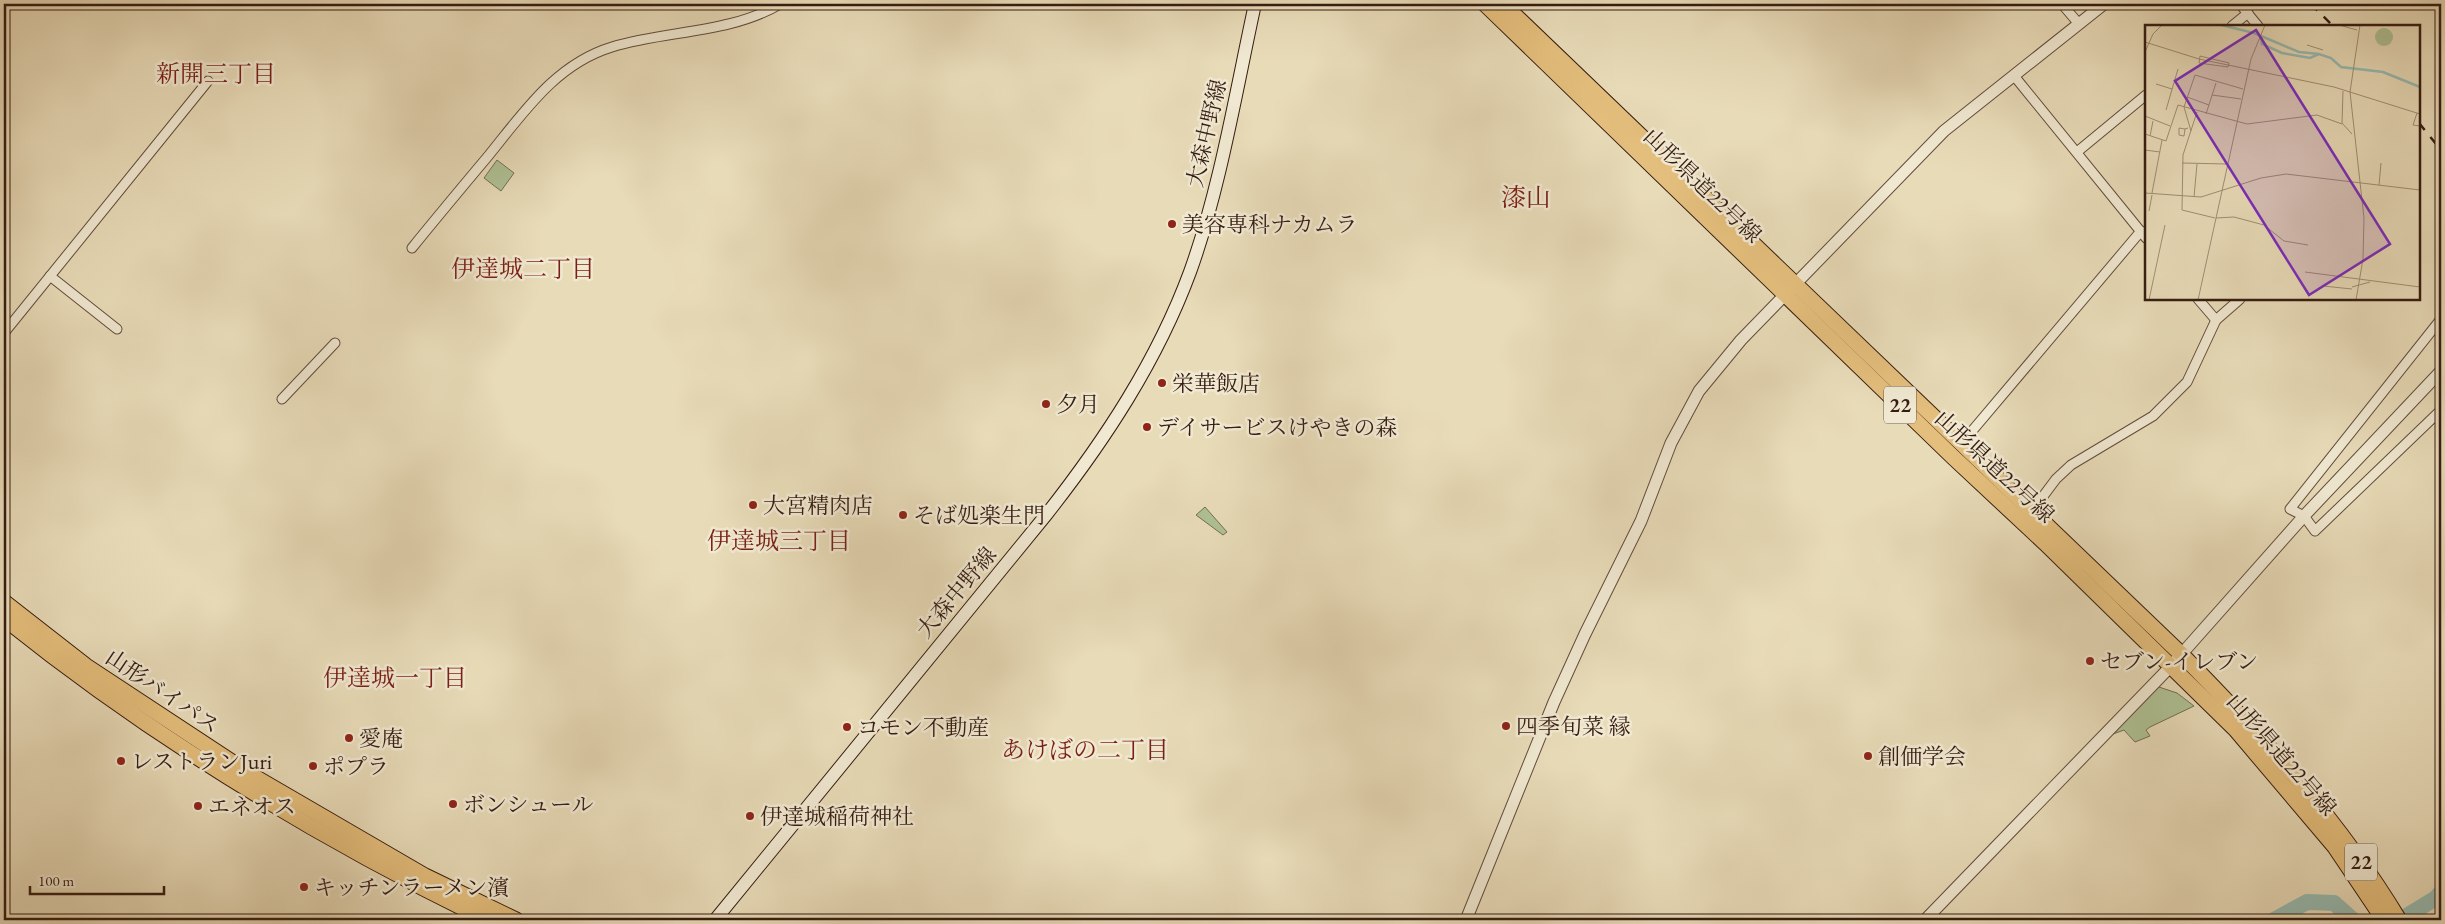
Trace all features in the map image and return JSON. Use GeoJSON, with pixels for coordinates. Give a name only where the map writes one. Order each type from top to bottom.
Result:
{"type":"FeatureCollection","features":[{"type":"Feature","properties":{"kind":"main road","name":"大森中野線"},"geometry":{"type":"LineString","coordinates":[[715,920],[1046,515],[1090,458],[1131,394],[1154,354],[1190,271],[1210,207],[1255,4]]}},
{"type":"Feature","properties":{"kind":"main road","name":"山形県道22号線"},"geometry":{"type":"LineString","coordinates":[[1485,4],[1790,289],[2176,660],[2248,721],[2313,810],[2377,884],[2399,920]]}},
{"type":"Feature","properties":{"kind":"main road","name":"山形県道22号線"},"geometry":{"type":"LineString","coordinates":[[1503,4],[1790,289],[2032,511],[2176,660]]}},
{"type":"Feature","properties":{"kind":"main road","name":"山形バイパス"},"geometry":{"type":"LineString","coordinates":[[4,602],[86,666],[253,776],[425,876],[516,920]]}},
{"type":"Feature","properties":{"kind":"main road","name":"山形バイパス"},"geometry":{"type":"LineString","coordinates":[[4,618],[88,682],[243,785],[343,846],[415,885],[487,920]]}},
{"type":"Feature","properties":{"kind":"main road","name":"山形県道22号線"},"geometry":{"type":"LineString","coordinates":[[2313,810],[2335,847],[2384,920]]}},
{"type":"Feature","properties":{"kind":"street"},"geometry":{"type":"LineString","coordinates":[[412,248],[537,97],[570,66],[588,56],[612,47],[735,22],[780,4]]}},
{"type":"Feature","properties":{"kind":"street"},"geometry":{"type":"LineString","coordinates":[[2062,4],[2079,24]]}},
{"type":"Feature","properties":{"kind":"street"},"geometry":{"type":"LineString","coordinates":[[1466,920],[1554,702],[1584,634],[1641,521],[1671,443],[1698,391],[1790,289],[1944,132],[2104,4]]}},
{"type":"Feature","properties":{"kind":"street"},"geometry":{"type":"LineString","coordinates":[[2240,4],[2257,25]]}},
{"type":"Feature","properties":{"kind":"street"},"geometry":{"type":"LineString","coordinates":[[2233,25],[2248,13]]}},
{"type":"Feature","properties":{"kind":"street"},"geometry":{"type":"LineString","coordinates":[[1961,444],[2144,234],[2015,77]]}},
{"type":"Feature","properties":{"kind":"street"},"geometry":{"type":"LineString","coordinates":[[4,333],[208,81]]}},
{"type":"Feature","properties":{"kind":"street"},"geometry":{"type":"LineString","coordinates":[[2077,152],[2145,96]]}},
{"type":"Feature","properties":{"kind":"street"},"geometry":{"type":"LineString","coordinates":[[50,276],[117,329]]}},
{"type":"Feature","properties":{"kind":"street"},"geometry":{"type":"LineString","coordinates":[[2199,300],[2216,320]]}},
{"type":"Feature","properties":{"kind":"street"},"geometry":{"type":"LineString","coordinates":[[2032,511],[2056,479],[2071,465],[2153,416],[2187,382],[2216,320],[2239,300]]}},
{"type":"Feature","properties":{"kind":"street"},"geometry":{"type":"LineString","coordinates":[[2441,319],[2290,509],[2304,516],[2315,531],[2441,410]]}},
{"type":"Feature","properties":{"kind":"street"},"geometry":{"type":"LineString","coordinates":[[282,399],[335,343]]}},
{"type":"Feature","properties":{"kind":"street"},"geometry":{"type":"LineString","coordinates":[[1925,920],[2176,660],[2304,516],[2441,371]]}},
{"type":"Feature","properties":{"kind":"green space"},"geometry":{"type":"Polygon","coordinates":[[[497,160],[514,173],[501,191],[484,178],[497,160]]]}},
{"type":"Feature","properties":{"kind":"green space"},"geometry":{"type":"Polygon","coordinates":[[[1205,507],[1227,532],[1223,535],[1196,515],[1205,507]]]}},
{"type":"Feature","properties":{"kind":"green space"},"geometry":{"type":"Polygon","coordinates":[[[2153,685],[2177,693],[2194,706],[2150,727],[2146,730],[2150,736],[2135,742],[2124,730],[2105,737],[2153,685]]]}},
{"type":"Feature","properties":{"kind":"waterway"},"geometry":{"type":"LineString","coordinates":[[2400,920],[2436,898],[2441,892]]}},
{"type":"Feature","properties":{"kind":"waterway"},"geometry":{"type":"LineString","coordinates":[[2274,920],[2307,902],[2334,903],[2353,920]]}},
{"type":"Feature","properties":{"kind":"railway"},"geometry":{"type":"LineString","coordinates":[[2311,4],[2332,25]]}},
{"type":"Feature","properties":{"kind":"railway"},"geometry":{"type":"LineString","coordinates":[[2420,124],[2441,150]]}},
{"type":"Feature","properties":{"kind":"place","name":"美容専科ナカムラ"},"geometry":{"type":"Point","coordinates":[1172,224]}},
{"type":"Feature","properties":{"kind":"place","name":"栄華飯店"},"geometry":{"type":"Point","coordinates":[1162,383]}},
{"type":"Feature","properties":{"kind":"place","name":"夕月"},"geometry":{"type":"Point","coordinates":[1046,404]}},
{"type":"Feature","properties":{"kind":"place","name":"デイサービスけやきの森"},"geometry":{"type":"Point","coordinates":[1147,427]}},
{"type":"Feature","properties":{"kind":"place","name":"大宮精肉店"},"geometry":{"type":"Point","coordinates":[753,505]}},
{"type":"Feature","properties":{"kind":"place","name":"そば処楽生門"},"geometry":{"type":"Point","coordinates":[903,515]}},
{"type":"Feature","properties":{"kind":"place","name":"セブン-イレブン"},"geometry":{"type":"Point","coordinates":[2090,661]}},
{"type":"Feature","properties":{"kind":"place","name":"四季旬菜 縁"},"geometry":{"type":"Point","coordinates":[1506,726]}},
{"type":"Feature","properties":{"kind":"place","name":"コモン不動産"},"geometry":{"type":"Point","coordinates":[847,727]}},
{"type":"Feature","properties":{"kind":"place","name":"愛庵"},"geometry":{"type":"Point","coordinates":[349,738]}},
{"type":"Feature","properties":{"kind":"place","name":"創価学会"},"geometry":{"type":"Point","coordinates":[1868,756]}},
{"type":"Feature","properties":{"kind":"place","name":"レストランJuri"},"geometry":{"type":"Point","coordinates":[121,761]}},
{"type":"Feature","properties":{"kind":"place","name":"ポプラ"},"geometry":{"type":"Point","coordinates":[313,766]}},
{"type":"Feature","properties":{"kind":"place","name":"ボンシュール"},"geometry":{"type":"Point","coordinates":[453,804]}},
{"type":"Feature","properties":{"kind":"place","name":"エネオス"},"geometry":{"type":"Point","coordinates":[198,806]}},
{"type":"Feature","properties":{"kind":"place","name":"伊達城稲荷神社"},"geometry":{"type":"Point","coordinates":[750,816]}},
{"type":"Feature","properties":{"kind":"place","name":"キッチンラーメン濱"},"geometry":{"type":"Point","coordinates":[304,887]}},
{"type":"Feature","properties":{"kind":"district","name":"新開三丁目"},"geometry":{"type":"Point","coordinates":[216,74]}},
{"type":"Feature","properties":{"kind":"district","name":"漆山"},"geometry":{"type":"Point","coordinates":[1526,197]}},
{"type":"Feature","properties":{"kind":"district","name":"伊達城二丁目"},"geometry":{"type":"Point","coordinates":[523,269]}},
{"type":"Feature","properties":{"kind":"district","name":"伊達城三丁目"},"geometry":{"type":"Point","coordinates":[779,541]}},
{"type":"Feature","properties":{"kind":"district","name":"伊達城一丁目"},"geometry":{"type":"Point","coordinates":[395,678]}},
{"type":"Feature","properties":{"kind":"district","name":"あけぼの二丁目"},"geometry":{"type":"Point","coordinates":[1085,750]}}]}
